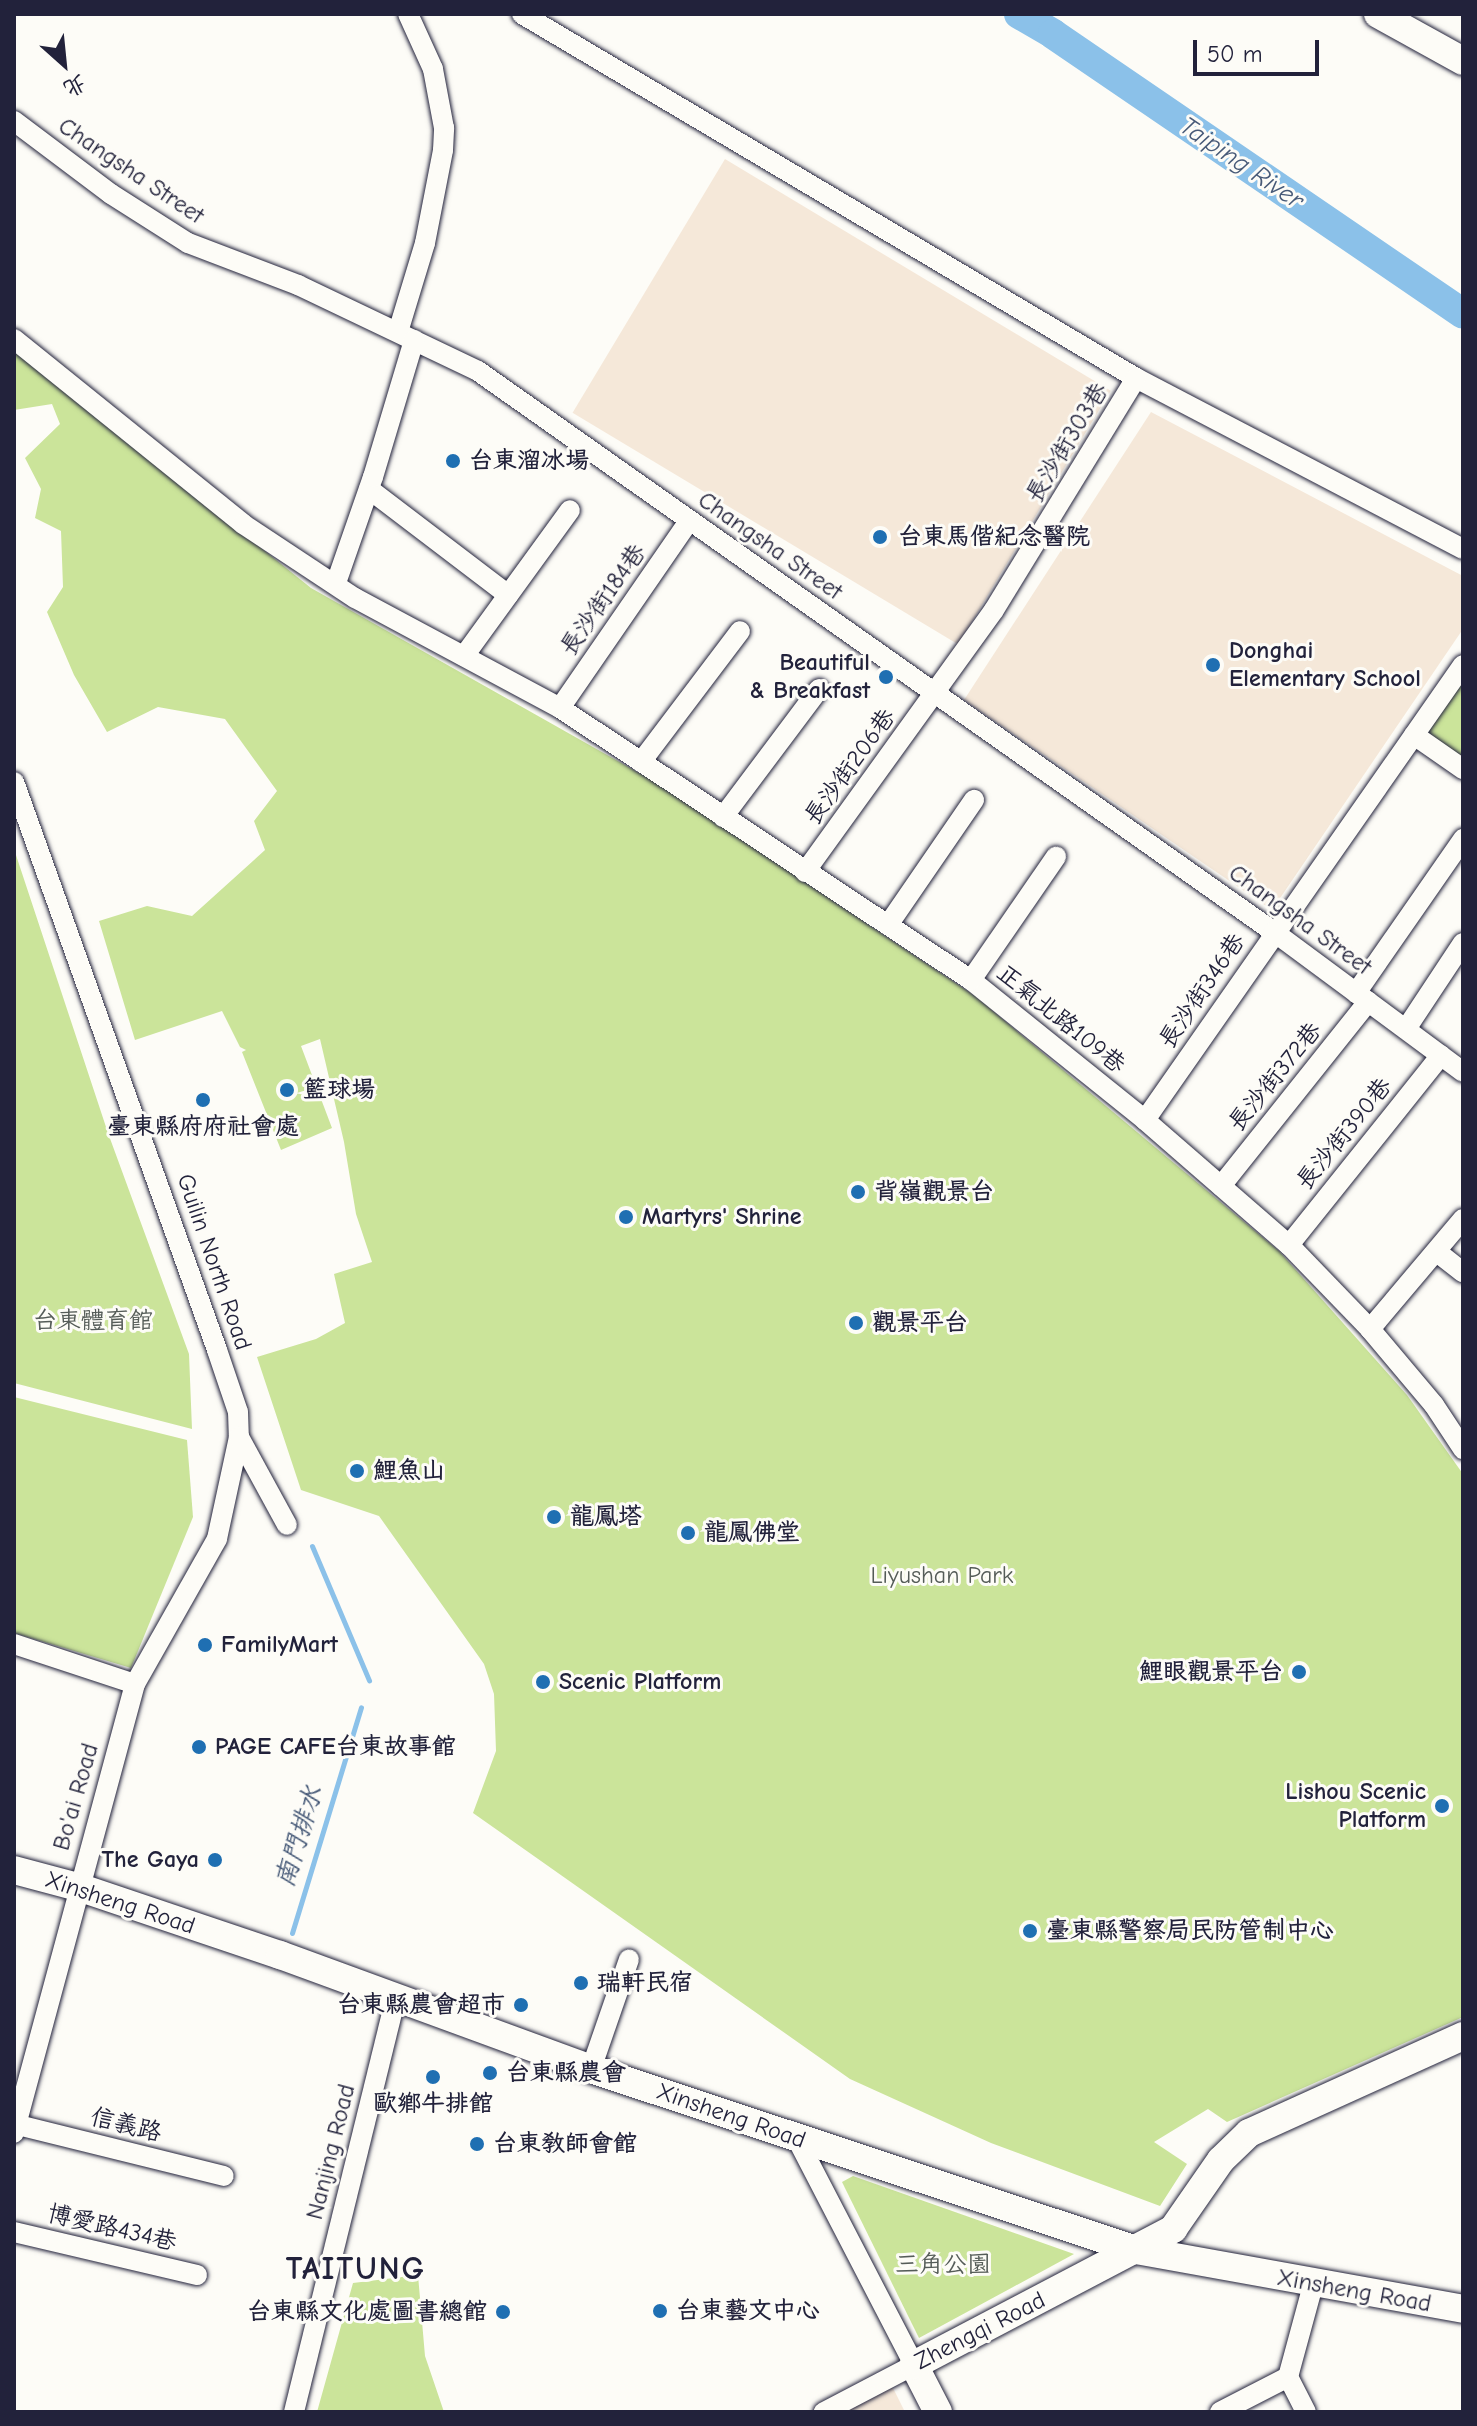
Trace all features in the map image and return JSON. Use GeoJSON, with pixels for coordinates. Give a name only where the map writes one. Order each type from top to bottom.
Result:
{"type":"FeatureCollection","features":[{"type":"Feature","properties":{"kind":"street"},"geometry":{"type":"LineString","coordinates":[[336,583],[369,489],[406,336],[444,139],[433,69],[408,14]]}},
{"type":"Feature","properties":{"kind":"street"},"geometry":{"type":"LineString","coordinates":[[522,14],[1136,378],[1463,549]]}},
{"type":"Feature","properties":{"kind":"street"},"geometry":{"type":"LineString","coordinates":[[1378,14],[1463,61]]}},
{"type":"Feature","properties":{"kind":"street","name":"Changsha Street"},"geometry":{"type":"LineString","coordinates":[[14,121],[111,194],[188,243],[298,285],[478,371],[1274,932],[1463,1072]]}},
{"type":"Feature","properties":{"kind":"street","name":"正氣北路109巷"},"geometry":{"type":"LineString","coordinates":[[14,339],[243,524],[355,598],[560,708],[971,980],[1145,1120],[1289,1245],[1370,1329],[1434,1405],[1463,1449]]}},
{"type":"Feature","properties":{"kind":"street","name":"長沙街303巷"},"geometry":{"type":"LineString","coordinates":[[937,694],[1057,510],[1136,378]]}},
{"type":"Feature","properties":{"kind":"street"},"geometry":{"type":"LineString","coordinates":[[369,489],[508,595]]}},
{"type":"Feature","properties":{"kind":"street"},"geometry":{"type":"LineString","coordinates":[[464,656],[570,510]]}},
{"type":"Feature","properties":{"kind":"street","name":"長沙街184巷"},"geometry":{"type":"LineString","coordinates":[[560,708],[689,521]]}},
{"type":"Feature","properties":{"kind":"street"},"geometry":{"type":"LineString","coordinates":[[641,762],[740,631]]}},
{"type":"Feature","properties":{"kind":"street","name":"長沙街346巷"},"geometry":{"type":"LineString","coordinates":[[1145,1120],[1463,665]]}},
{"type":"Feature","properties":{"kind":"street"},"geometry":{"type":"LineString","coordinates":[[723,817],[819,689]]}},
{"type":"Feature","properties":{"kind":"street","name":"長沙街206巷"},"geometry":{"type":"LineString","coordinates":[[805,872],[937,694]]}},
{"type":"Feature","properties":{"kind":"street"},"geometry":{"type":"LineString","coordinates":[[1414,735],[1463,769]]}},
{"type":"Feature","properties":{"kind":"street","name":"Guilin North Road"},"geometry":{"type":"LineString","coordinates":[[14,782],[238,1412],[239,1437],[217,1539]]}},
{"type":"Feature","properties":{"kind":"street"},"geometry":{"type":"LineString","coordinates":[[888,925],[974,800]]}},
{"type":"Feature","properties":{"kind":"street","name":"長沙街372巷"},"geometry":{"type":"LineString","coordinates":[[1221,1186],[1362,997],[1463,839]]}},
{"type":"Feature","properties":{"kind":"street"},"geometry":{"type":"LineString","coordinates":[[971,980],[1056,857]]}},
{"type":"Feature","properties":{"kind":"street"},"geometry":{"type":"LineString","coordinates":[[1406,1029],[1463,943]]}},
{"type":"Feature","properties":{"kind":"street","name":"長沙街390巷"},"geometry":{"type":"LineString","coordinates":[[1289,1245],[1441,1055]]}},
{"type":"Feature","properties":{"kind":"street"},"geometry":{"type":"LineString","coordinates":[[1370,1329],[1463,1219]]}},
{"type":"Feature","properties":{"kind":"street"},"geometry":{"type":"LineString","coordinates":[[1437,1252],[1463,1272]]}},
{"type":"Feature","properties":{"kind":"street"},"geometry":{"type":"LineString","coordinates":[[239,1437],[287,1525]]}},
{"type":"Feature","properties":{"kind":"street","name":"Bo'ai Road"},"geometry":{"type":"LineString","coordinates":[[15,2127],[135,1684],[217,1539]]}},
{"type":"Feature","properties":{"kind":"street"},"geometry":{"type":"LineString","coordinates":[[14,1644],[135,1684]]}},
{"type":"Feature","properties":{"kind":"street","name":"Xinsheng Road"},"geometry":{"type":"LineString","coordinates":[[14,1870],[78,1887],[280,1955],[591,2069],[1136,2250],[1313,2285],[1463,2309]]}},
{"type":"Feature","properties":{"kind":"street"},"geometry":{"type":"LineString","coordinates":[[591,2069],[629,1959]]}},
{"type":"Feature","properties":{"kind":"street","name":"Nanjing Road"},"geometry":{"type":"LineString","coordinates":[[294,2412],[396,1998]]}},
{"type":"Feature","properties":{"kind":"street","name":"Zhengqi Road"},"geometry":{"type":"LineString","coordinates":[[824,2412],[1173,2229],[1221,2160],[1249,2133],[1463,2036]]}},
{"type":"Feature","properties":{"kind":"street","name":"信義路"},"geometry":{"type":"LineString","coordinates":[[15,2127],[224,2176]]}},
{"type":"Feature","properties":{"kind":"street"},"geometry":{"type":"LineString","coordinates":[[797,2139],[938,2412]]}},
{"type":"Feature","properties":{"kind":"street","name":"博愛路434巷"},"geometry":{"type":"LineString","coordinates":[[14,2232],[197,2275]]}},
{"type":"Feature","properties":{"kind":"street"},"geometry":{"type":"LineString","coordinates":[[1306,2412],[1288,2377],[1313,2285]]}},
{"type":"Feature","properties":{"kind":"street"},"geometry":{"type":"LineString","coordinates":[[1220,2412],[1288,2377]]}},
{"type":"Feature","properties":{"kind":"shaded area","name":"台東馬偕紀念醫院"},"geometry":{"type":"Polygon","coordinates":[[[725,159],[1111,391],[958,644],[573,413],[725,159]]]}},
{"type":"Feature","properties":{"kind":"shaded area","name":"Donghai Elementary School"},"geometry":{"type":"Polygon","coordinates":[[[1151,412],[1463,576],[1463,629],[1272,910],[964,700],[1151,412]]]}},
{"type":"Feature","properties":{"kind":"shaded area"},"geometry":{"type":"Polygon","coordinates":[[[892,2386],[905,2412],[843,2412],[892,2386]]]}},
{"type":"Feature","properties":{"kind":"green space","name":"Liyushan Park"},"geometry":{"type":"Polygon","coordinates":[[[14,350],[311,588],[655,782],[975,996],[1279,1251],[1407,1395],[1463,1474],[1463,2017],[1227,2122],[1208,2109],[1154,2142],[1187,2164],[1160,2206],[991,2143],[850,2079],[473,1813],[496,1751],[494,1694],[484,1664],[379,1516],[301,1490],[257,1357],[316,1339],[345,1323],[334,1274],[372,1262],[356,1214],[344,1142],[320,1039],[301,1046],[332,1128],[281,1150],[242,1052],[246,1050],[240,1047],[222,1011],[135,1040],[99,921],[147,906],[192,916],[265,850],[254,821],[277,791],[225,719],[158,707],[107,732],[74,675],[47,612],[63,587],[61,531],[35,518],[41,489],[25,458],[60,424],[52,404],[14,410],[14,350]]]}},
{"type":"Feature","properties":{"kind":"green space"},"geometry":{"type":"Polygon","coordinates":[[[1463,682],[1463,762],[1425,736],[1463,682]]]}},
{"type":"Feature","properties":{"kind":"green space","name":"台東體育館"},"geometry":{"type":"Polygon","coordinates":[[[14,849],[108,1133],[189,1354],[192,1429],[14,1383],[14,849]]]}},
{"type":"Feature","properties":{"kind":"green space"},"geometry":{"type":"Polygon","coordinates":[[[14,1397],[187,1440],[193,1517],[131,1668],[14,1633],[14,1397]]]}},
{"type":"Feature","properties":{"kind":"green space","name":"三角公園"},"geometry":{"type":"Polygon","coordinates":[[[853,2176],[1074,2254],[919,2338],[842,2182],[853,2176]]]}},
{"type":"Feature","properties":{"kind":"green space"},"geometry":{"type":"Polygon","coordinates":[[[418,2275],[425,2356],[444,2412],[317,2412],[353,2283],[418,2275]]]}},
{"type":"Feature","properties":{"kind":"waterway","name":"Taiping River"},"geometry":{"type":"LineString","coordinates":[[1019,14],[1053,34],[1463,314]]}},
{"type":"Feature","properties":{"kind":"waterway","name":"南門排水"},"geometry":{"type":"LineString","coordinates":[[312,1546],[369,1680]]}},
{"type":"Feature","properties":{"kind":"waterway","name":"南門排水"},"geometry":{"type":"LineString","coordinates":[[292,1933],[361,1707]]}},
{"type":"Feature","properties":{"kind":"place","name":"台東溜冰場"},"geometry":{"type":"Point","coordinates":[453,461]}},
{"type":"Feature","properties":{"kind":"place","name":"台東馬偕紀念醫院"},"geometry":{"type":"Point","coordinates":[880,537]}},
{"type":"Feature","properties":{"kind":"place","name":"Donghai Elementary School"},"geometry":{"type":"Point","coordinates":[1213,665]}},
{"type":"Feature","properties":{"kind":"place","name":"Beautiful & Breakfast"},"geometry":{"type":"Point","coordinates":[886,677]}},
{"type":"Feature","properties":{"kind":"place","name":"籃球場"},"geometry":{"type":"Point","coordinates":[287,1090]}},
{"type":"Feature","properties":{"kind":"place","name":"臺東縣府府社會處"},"geometry":{"type":"Point","coordinates":[203,1100]}},
{"type":"Feature","properties":{"kind":"place","name":"背嶺觀景台"},"geometry":{"type":"Point","coordinates":[858,1192]}},
{"type":"Feature","properties":{"kind":"place","name":"Martyrs' Shrine"},"geometry":{"type":"Point","coordinates":[626,1217]}},
{"type":"Feature","properties":{"kind":"place","name":"觀景平台"},"geometry":{"type":"Point","coordinates":[856,1323]}},
{"type":"Feature","properties":{"kind":"place","name":"鯉魚山"},"geometry":{"type":"Point","coordinates":[357,1471]}},
{"type":"Feature","properties":{"kind":"place","name":"龍鳳塔"},"geometry":{"type":"Point","coordinates":[554,1517]}},
{"type":"Feature","properties":{"kind":"place","name":"龍鳳佛堂"},"geometry":{"type":"Point","coordinates":[688,1533]}},
{"type":"Feature","properties":{"kind":"place","name":"FamilyMart"},"geometry":{"type":"Point","coordinates":[205,1645]}},
{"type":"Feature","properties":{"kind":"place","name":"鯉眼觀景平台"},"geometry":{"type":"Point","coordinates":[1299,1672]}},
{"type":"Feature","properties":{"kind":"place","name":"Scenic Platform"},"geometry":{"type":"Point","coordinates":[543,1682]}},
{"type":"Feature","properties":{"kind":"place","name":"PAGE CAFE台東故事館"},"geometry":{"type":"Point","coordinates":[199,1747]}},
{"type":"Feature","properties":{"kind":"place","name":"Lishou Scenic Platform"},"geometry":{"type":"Point","coordinates":[1442,1806]}},
{"type":"Feature","properties":{"kind":"place","name":"The Gaya"},"geometry":{"type":"Point","coordinates":[215,1860]}},
{"type":"Feature","properties":{"kind":"place","name":"臺東縣警察局民防管制中心"},"geometry":{"type":"Point","coordinates":[1030,1931]}},
{"type":"Feature","properties":{"kind":"place","name":"瑞軒民宿"},"geometry":{"type":"Point","coordinates":[581,1983]}},
{"type":"Feature","properties":{"kind":"place","name":"台東縣農會超市"},"geometry":{"type":"Point","coordinates":[521,2005]}},
{"type":"Feature","properties":{"kind":"place","name":"台東縣農會"},"geometry":{"type":"Point","coordinates":[490,2073]}},
{"type":"Feature","properties":{"kind":"place","name":"歐鄉牛排館"},"geometry":{"type":"Point","coordinates":[433,2077]}},
{"type":"Feature","properties":{"kind":"place","name":"台東教師會館"},"geometry":{"type":"Point","coordinates":[477,2144]}},
{"type":"Feature","properties":{"kind":"place","name":"台東藝文中心"},"geometry":{"type":"Point","coordinates":[660,2311]}},
{"type":"Feature","properties":{"kind":"place","name":"台東縣文化處圖書總館"},"geometry":{"type":"Point","coordinates":[503,2312]}},
{"type":"Feature","properties":{"kind":"district","name":"TAITUNG"},"geometry":{"type":"Point","coordinates":[356,2269]}}]}
